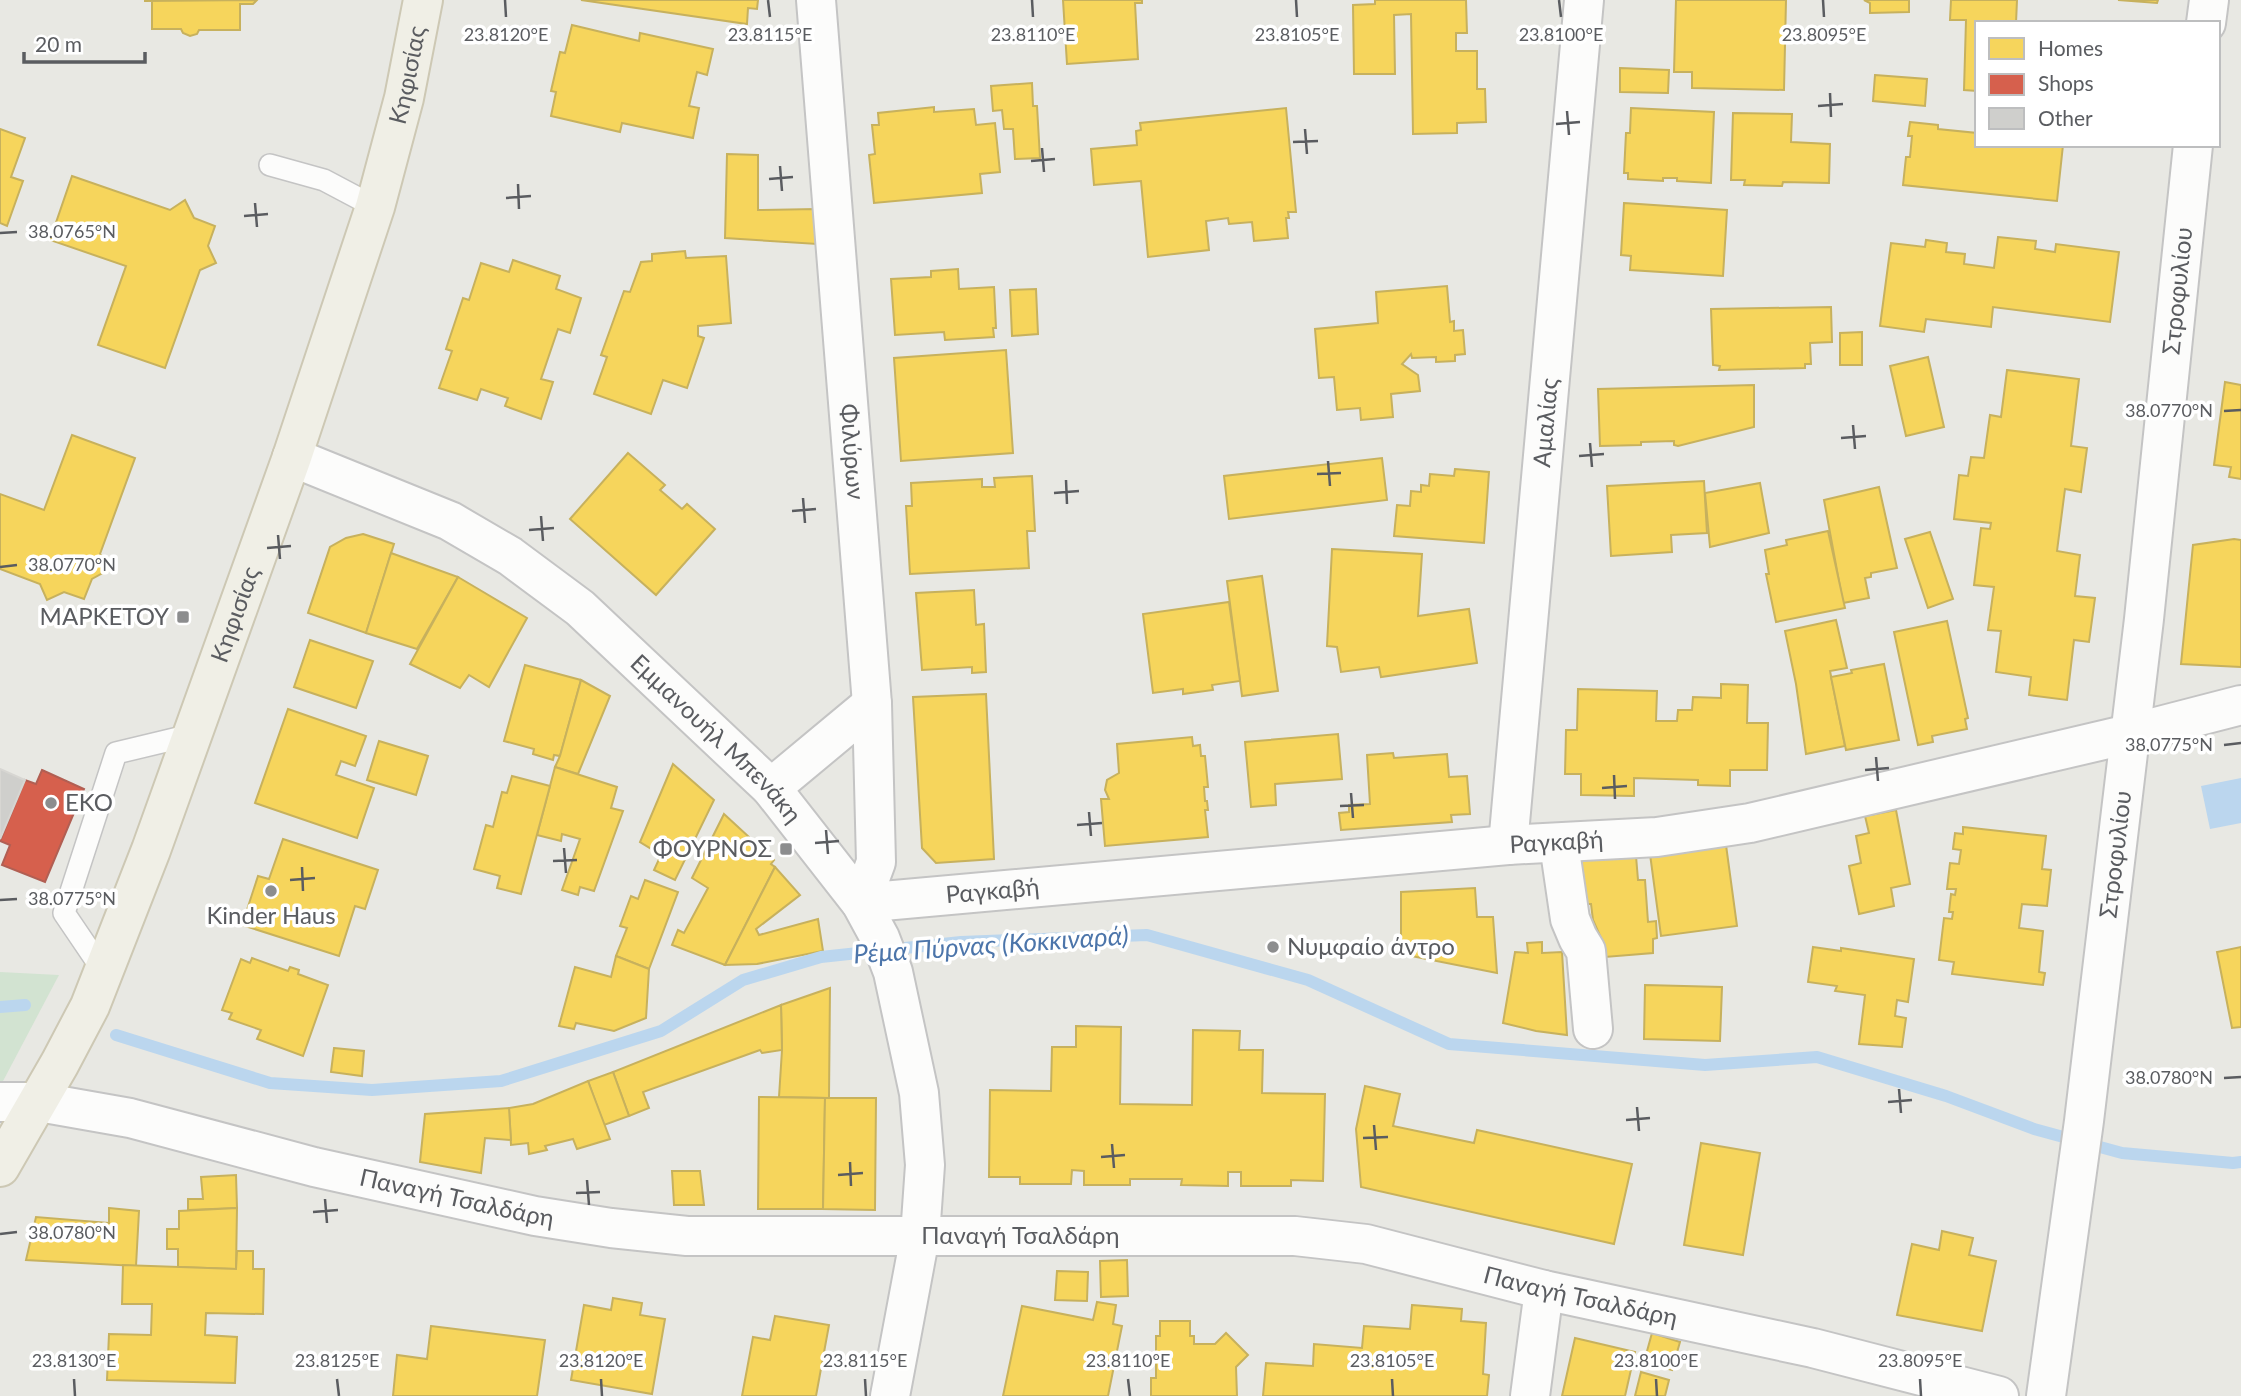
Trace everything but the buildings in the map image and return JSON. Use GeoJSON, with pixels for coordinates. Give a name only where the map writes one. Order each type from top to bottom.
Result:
{"type":"FeatureCollection","features":[{"type":"Feature","properties":{"kind":"main road","name":"Κηφισίας"},"geometry":{"type":"LineString","coordinates":[[0,1167],[60,1063],[97,989],[151,850],[292,457],[375,207],[404,98],[423,0]]}},
{"type":"Feature","properties":{"kind":"street","name":"Φιλύρων"},"geometry":{"type":"LineString","coordinates":[[816,0],[873,704],[876,862],[861,903]]}},
{"type":"Feature","properties":{"kind":"street","name":"Αμαλίας"},"geometry":{"type":"LineString","coordinates":[[1508,845],[1584,0]]}},
{"type":"Feature","properties":{"kind":"street"},"geometry":{"type":"LineString","coordinates":[[2206,21],[2209,0]]}},
{"type":"Feature","properties":{"kind":"street","name":"Στροφυλίου"},"geometry":{"type":"LineString","coordinates":[[2046,1396],[2084,1121],[2145,605],[2193,147]]}},
{"type":"Feature","properties":{"kind":"street","name":"Εμμανουήλ Μπενάκη"},"geometry":{"type":"LineString","coordinates":[[292,457],[450,521],[510,556],[580,608],[771,788],[861,903],[880,938],[893,972],[919,1093],[925,1165],[920,1236],[890,1396]]}},
{"type":"Feature","properties":{"kind":"street"},"geometry":{"type":"LineString","coordinates":[[771,788],[873,704]]}},
{"type":"Feature","properties":{"kind":"street","name":"Ραγκαβή"},"geometry":{"type":"LineString","coordinates":[[861,903],[1508,845],[1657,837],[1751,823],[2241,705]]}},
{"type":"Feature","properties":{"kind":"street"},"geometry":{"type":"LineString","coordinates":[[1559,844],[1570,919],[1586,951],[1593,1029]]}},
{"type":"Feature","properties":{"kind":"street","name":"Παναγή Τσαλδάρη"},"geometry":{"type":"LineString","coordinates":[[0,1102],[38,1102],[130,1118],[340,1173],[535,1216],[687,1236],[1295,1236],[1366,1244],[1544,1290],[1813,1348],[1999,1396]]}},
{"type":"Feature","properties":{"kind":"street"},"geometry":{"type":"LineString","coordinates":[[1530,1396],[1544,1290]]}},
{"type":"Feature","properties":{"kind":"lane"},"geometry":{"type":"LineString","coordinates":[[271,165],[324,180],[375,207]]}},
{"type":"Feature","properties":{"kind":"lane"},"geometry":{"type":"LineString","coordinates":[[97,989],[64,913],[116,752],[191,735]]}},
{"type":"Feature","properties":{"kind":"green space"},"geometry":{"type":"Polygon","coordinates":[[[0,972],[59,975],[2,1083],[0,1083],[0,972]]]}},
{"type":"Feature","properties":{"kind":"water"},"geometry":{"type":"Polygon","coordinates":[[[2241,778],[2241,823],[2210,829],[2201,786],[2241,778]]]}},
{"type":"Feature","properties":{"kind":"waterway","name":"Ρέμα Πύρνας (Κοκκιναρά)"},"geometry":{"type":"LineString","coordinates":[[116,1035],[270,1083],[372,1090],[501,1081],[661,1031],[743,980],[821,957],[961,942],[1147,935],[1308,980],[1449,1044],[1705,1065],[1817,1057],[1946,1096],[2034,1129],[2122,1153],[2241,1162]]}},
{"type":"Feature","properties":{"kind":"waterway","name":"Ρέμα Πύρνας (Κοκκιναρά)"},"geometry":{"type":"LineString","coordinates":[[0,1007],[25,1005]]}},
{"type":"Feature","properties":{"kind":"place","name":"ΜΑΡΚΕΤΟΥ"},"geometry":{"type":"Point","coordinates":[183,617]}},
{"type":"Feature","properties":{"kind":"place","name":"EKO"},"geometry":{"type":"Point","coordinates":[51,803]}},
{"type":"Feature","properties":{"kind":"place","name":"ΦΟΥΡΝΟΣ"},"geometry":{"type":"Point","coordinates":[786,849]}},
{"type":"Feature","properties":{"kind":"place","name":"Kinder Haus"},"geometry":{"type":"Point","coordinates":[271,891]}},
{"type":"Feature","properties":{"kind":"place","name":"Νυμφαίο άντρο"},"geometry":{"type":"Point","coordinates":[1273,947]}}]}
